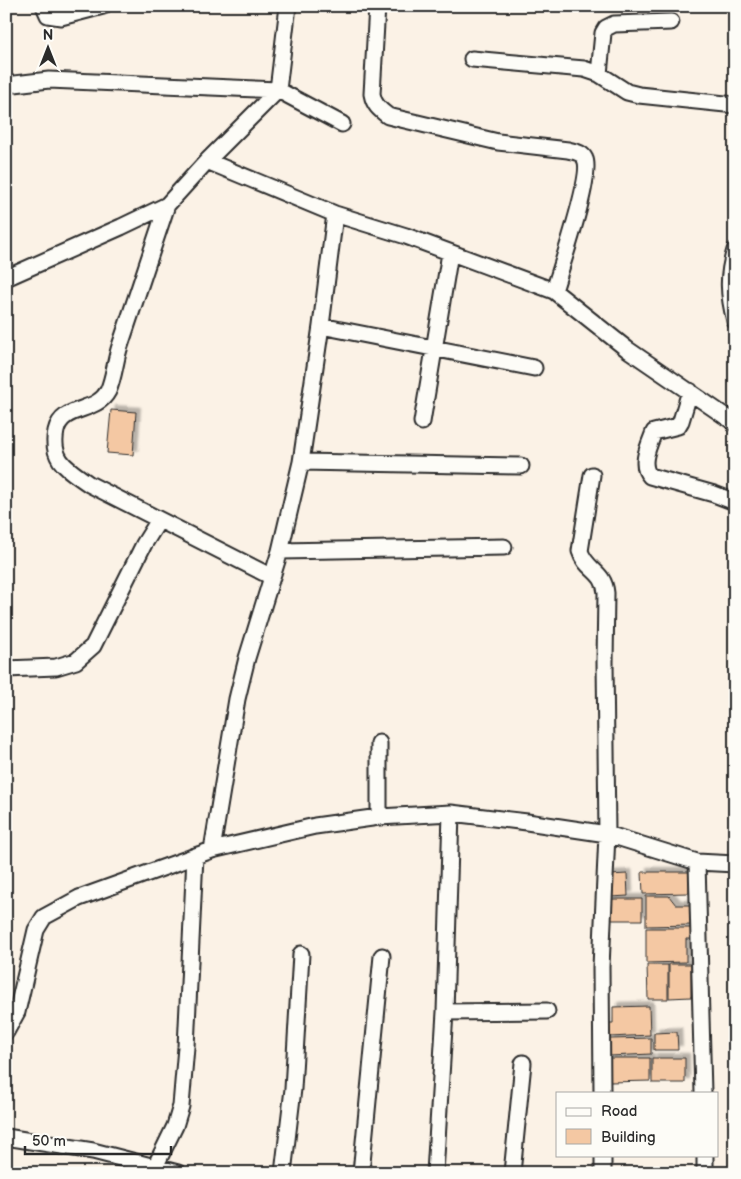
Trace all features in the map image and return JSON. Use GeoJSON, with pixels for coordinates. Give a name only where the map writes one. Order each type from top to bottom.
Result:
{"type":"FeatureCollection","features":[{"type":"Feature","properties":{"kind":"street"},"geometry":{"type":"LineString","coordinates":[[44,6],[48,15],[61,17],[103,6]]}},
{"type":"Feature","properties":{"kind":"street"},"geometry":{"type":"LineString","coordinates":[[6,278],[167,205],[207,161],[278,90],[288,6]]}},
{"type":"Feature","properties":{"kind":"street"},"geometry":{"type":"LineString","coordinates":[[377,6],[372,94],[373,102],[378,109],[388,116],[498,142],[568,150],[578,152],[584,156],[586,171],[576,219],[554,291]]}},
{"type":"Feature","properties":{"kind":"street"},"geometry":{"type":"LineString","coordinates":[[599,74],[603,33],[606,28],[614,24],[671,22]]}},
{"type":"Feature","properties":{"kind":"street"},"geometry":{"type":"LineString","coordinates":[[472,59],[584,69],[599,74],[620,89],[639,95],[735,105]]}},
{"type":"Feature","properties":{"kind":"street"},"geometry":{"type":"LineString","coordinates":[[6,85],[49,80],[278,90],[342,124]]}},
{"type":"Feature","properties":{"kind":"street"},"geometry":{"type":"LineString","coordinates":[[207,161],[335,214],[406,236],[554,291],[627,349],[735,423]]}},
{"type":"Feature","properties":{"kind":"street"},"geometry":{"type":"LineString","coordinates":[[167,205],[118,353],[109,388],[105,396],[97,403],[68,413],[60,420],[56,430],[56,455],[66,468],[89,484],[272,577]]}},
{"type":"Feature","properties":{"kind":"street"},"geometry":{"type":"LineString","coordinates":[[212,850],[237,699],[247,658],[280,551],[301,462],[335,214]]}},
{"type":"Feature","properties":{"kind":"street"},"geometry":{"type":"LineString","coordinates":[[735,250],[729,275],[729,299],[735,320]]}},
{"type":"Feature","properties":{"kind":"street"},"geometry":{"type":"LineString","coordinates":[[422,422],[450,253]]}},
{"type":"Feature","properties":{"kind":"street"},"geometry":{"type":"LineString","coordinates":[[321,326],[534,368]]}},
{"type":"Feature","properties":{"kind":"street"},"geometry":{"type":"LineString","coordinates":[[690,392],[678,426],[654,432],[645,468],[650,476],[714,494],[735,502]]}},
{"type":"Feature","properties":{"kind":"street"},"geometry":{"type":"LineString","coordinates":[[301,462],[521,466]]}},
{"type":"Feature","properties":{"kind":"street"},"geometry":{"type":"LineString","coordinates":[[592,476],[580,551],[583,561],[602,577],[606,593],[607,834],[601,967],[602,1092]]}},
{"type":"Feature","properties":{"kind":"street"},"geometry":{"type":"LineString","coordinates":[[6,669],[56,667],[76,661],[93,646],[144,544],[159,520]]}},
{"type":"Feature","properties":{"kind":"street"},"geometry":{"type":"LineString","coordinates":[[280,551],[504,547]]}},
{"type":"Feature","properties":{"kind":"street"},"geometry":{"type":"LineString","coordinates":[[379,743],[379,817]]}},
{"type":"Feature","properties":{"kind":"street"},"geometry":{"type":"LineString","coordinates":[[434,1173],[445,1012],[452,813]]}},
{"type":"Feature","properties":{"kind":"street"},"geometry":{"type":"LineString","coordinates":[[6,1032],[17,1012],[36,930],[44,917],[79,898],[212,850],[315,826],[379,817],[452,813],[607,834],[697,862],[735,864]]}},
{"type":"Feature","properties":{"kind":"street"},"geometry":{"type":"LineString","coordinates":[[156,1167],[175,1126],[180,1106],[186,1047],[195,856]]}},
{"type":"Feature","properties":{"kind":"street"},"geometry":{"type":"LineString","coordinates":[[697,862],[703,1092]]}},
{"type":"Feature","properties":{"kind":"street"},"geometry":{"type":"LineString","coordinates":[[283,1173],[293,1089],[301,954]]}},
{"type":"Feature","properties":{"kind":"street"},"geometry":{"type":"LineString","coordinates":[[361,1173],[382,956]]}},
{"type":"Feature","properties":{"kind":"street"},"geometry":{"type":"LineString","coordinates":[[445,1012],[547,1011]]}},
{"type":"Feature","properties":{"kind":"street"},"geometry":{"type":"LineString","coordinates":[[512,1173],[523,1063]]}},
{"type":"Feature","properties":{"kind":"street"},"geometry":{"type":"LineString","coordinates":[[6,1137],[93,1151],[178,1173]]}},
{"type":"Feature","properties":{"kind":"street"},"geometry":{"type":"LineString","coordinates":[[603,1156],[603,1173]]}},
{"type":"Feature","properties":{"kind":"street"},"geometry":{"type":"LineString","coordinates":[[705,1156],[705,1173]]}},
{"type":"Feature","properties":{"kind":"building"},"geometry":{"type":"Polygon","coordinates":[[[111,410],[136,412],[133,455],[107,453],[111,410]]]}},
{"type":"Feature","properties":{"kind":"building"},"geometry":{"type":"Polygon","coordinates":[[[642,872],[689,872],[689,893],[643,894],[642,872]]]}},
{"type":"Feature","properties":{"kind":"building"},"geometry":{"type":"Polygon","coordinates":[[[627,874],[628,896],[611,897],[610,875],[627,874]]]}},
{"type":"Feature","properties":{"kind":"building"},"geometry":{"type":"Polygon","coordinates":[[[646,896],[669,896],[676,905],[692,905],[692,925],[646,926],[646,896]]]}},
{"type":"Feature","properties":{"kind":"building"},"geometry":{"type":"Polygon","coordinates":[[[610,899],[642,899],[642,920],[611,920],[610,899]]]}},
{"type":"Feature","properties":{"kind":"building"},"geometry":{"type":"Polygon","coordinates":[[[646,928],[693,928],[693,939],[686,939],[686,962],[646,963],[646,928]]]}},
{"type":"Feature","properties":{"kind":"building"},"geometry":{"type":"Polygon","coordinates":[[[669,964],[691,964],[691,997],[669,998],[669,964]]]}},
{"type":"Feature","properties":{"kind":"building"},"geometry":{"type":"Polygon","coordinates":[[[647,965],[668,965],[668,999],[648,999],[647,965]]]}},
{"type":"Feature","properties":{"kind":"building"},"geometry":{"type":"Polygon","coordinates":[[[649,1006],[650,1035],[610,1037],[609,1023],[613,1023],[613,1007],[649,1006]]]}},
{"type":"Feature","properties":{"kind":"building"},"geometry":{"type":"Polygon","coordinates":[[[677,1032],[678,1050],[654,1050],[654,1033],[677,1032]]]}},
{"type":"Feature","properties":{"kind":"building"},"geometry":{"type":"Polygon","coordinates":[[[651,1038],[651,1054],[610,1056],[610,1039],[651,1038]]]}},
{"type":"Feature","properties":{"kind":"building"},"geometry":{"type":"Polygon","coordinates":[[[609,1058],[650,1058],[650,1081],[609,1082],[609,1058]]]}},
{"type":"Feature","properties":{"kind":"building"},"geometry":{"type":"Polygon","coordinates":[[[652,1058],[685,1058],[685,1083],[652,1083],[652,1058]]]}}]}
